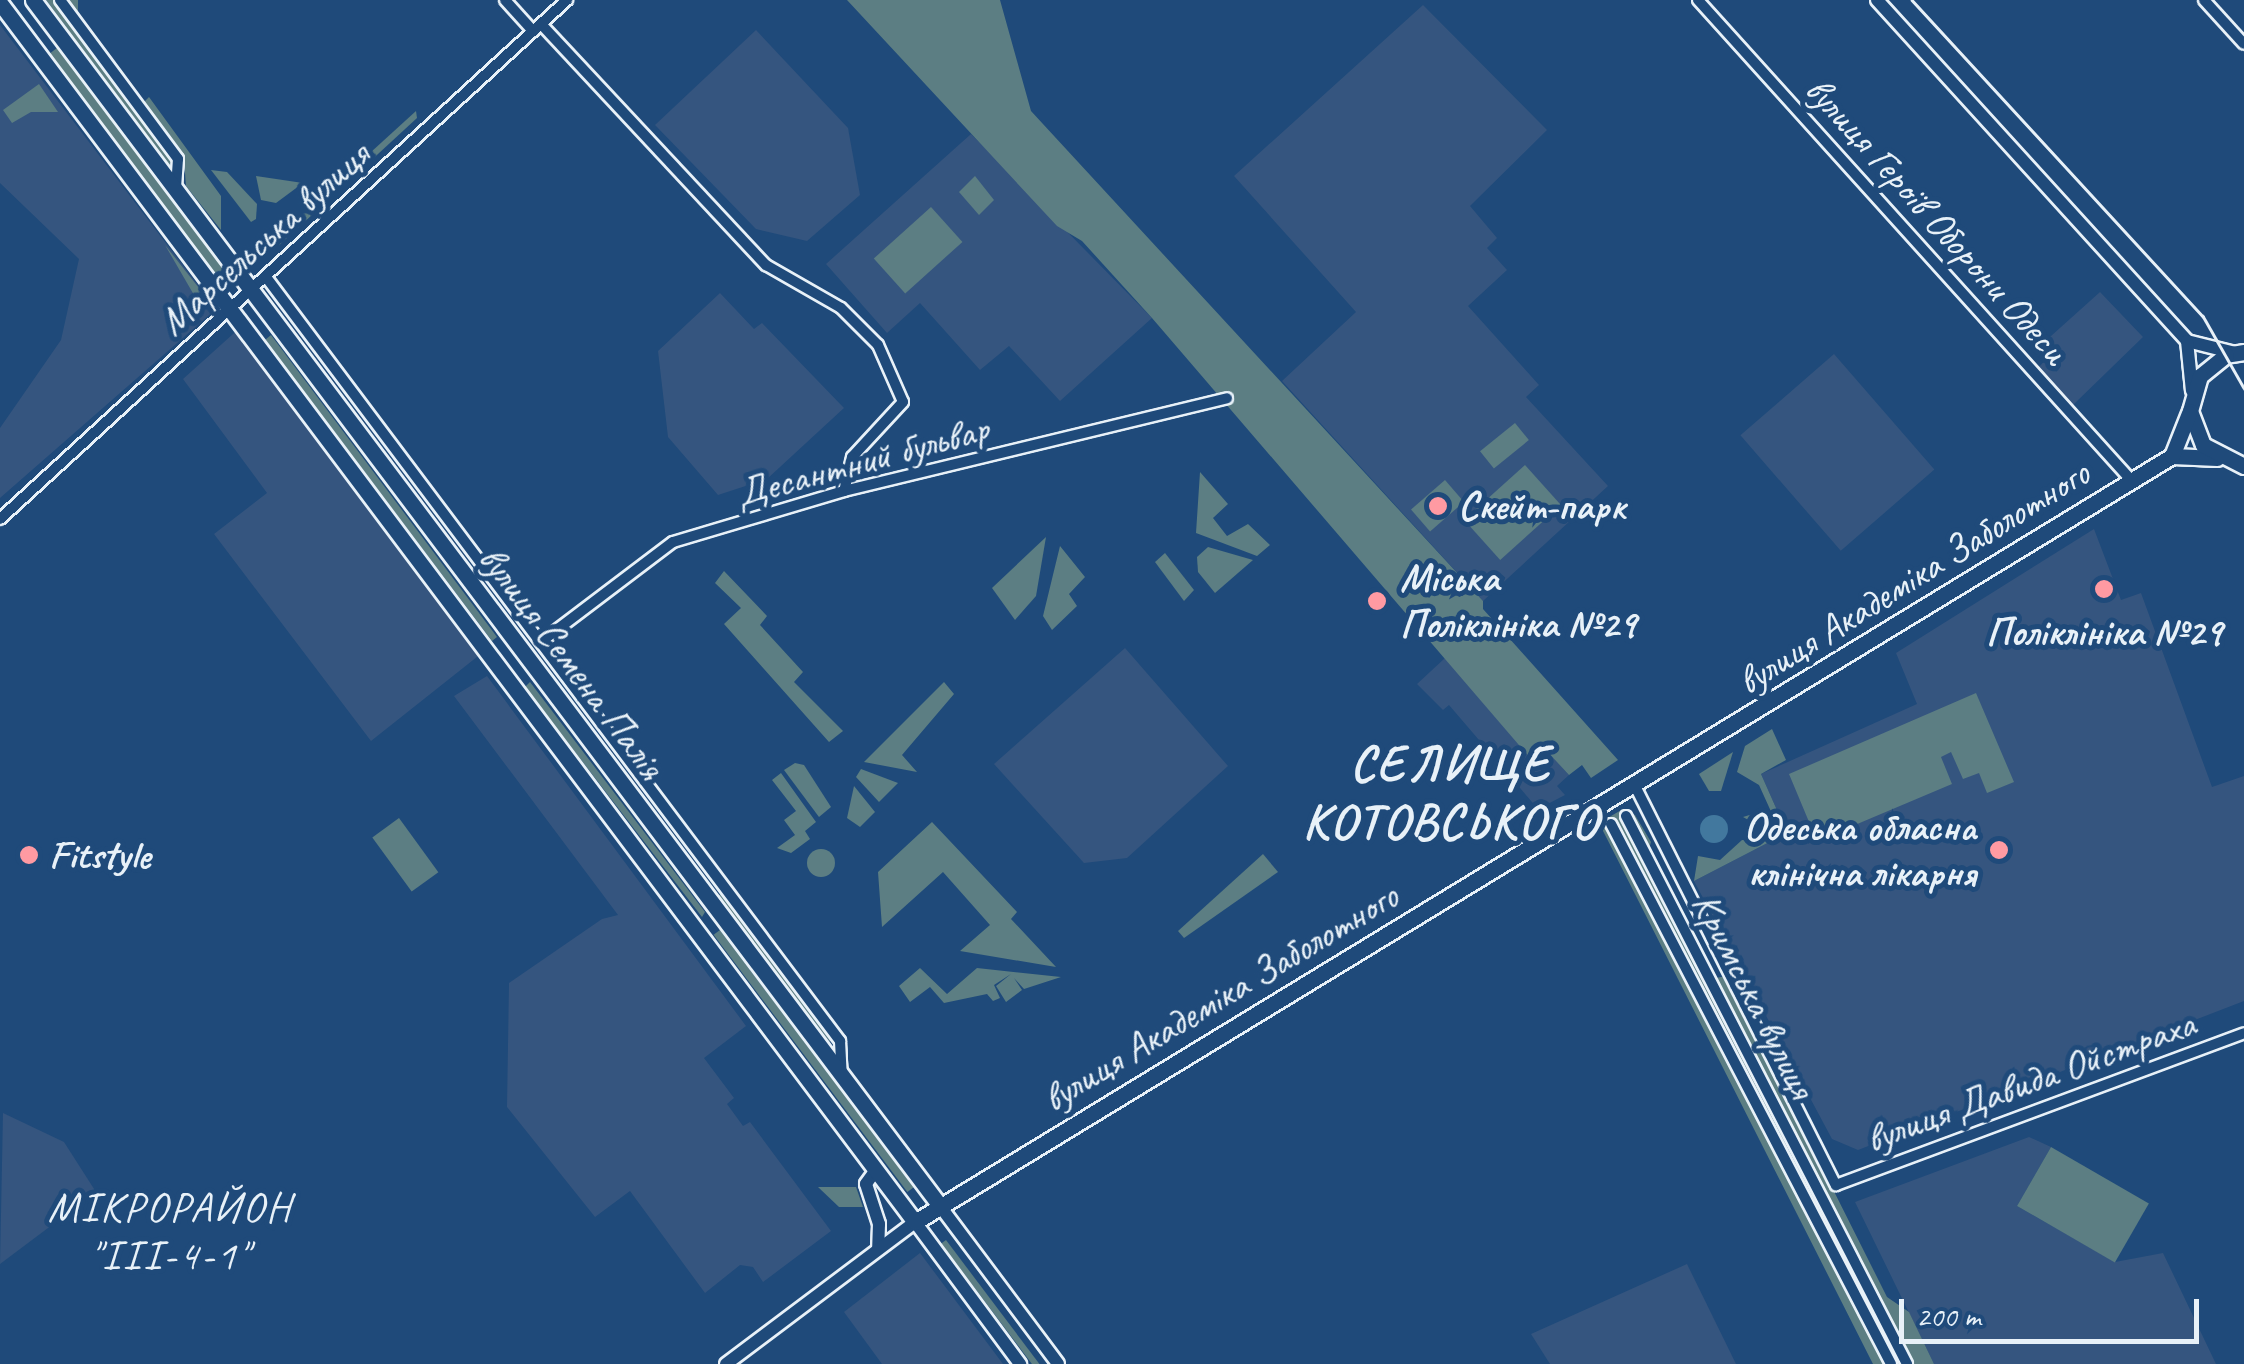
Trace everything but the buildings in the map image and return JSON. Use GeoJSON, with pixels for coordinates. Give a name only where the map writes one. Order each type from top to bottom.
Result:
{"type":"FeatureCollection","features":[{"type":"Feature","properties":{"kind":"highway","name":"вулиця Семена Палія"},"geometry":{"type":"LineString","coordinates":[[33,0],[940,1206]]}},
{"type":"Feature","properties":{"kind":"highway","name":"вулиця Семена Палія"},"geometry":{"type":"LineString","coordinates":[[0,4],[701,932],[915,1222]]}},
{"type":"Feature","properties":{"kind":"highway"},"geometry":{"type":"LineString","coordinates":[[37,53],[60,36]]}},
{"type":"Feature","properties":{"kind":"highway"},"geometry":{"type":"LineString","coordinates":[[2216,458],[2193,429],[2192,391],[2212,364],[2239,352]]}},
{"type":"Feature","properties":{"kind":"highway"},"geometry":{"type":"LineString","coordinates":[[2190,411],[2172,456],[2216,458],[2240,467]]}},
{"type":"Feature","properties":{"kind":"highway","name":"вулиця Академіка Заболотного"},"geometry":{"type":"LineString","coordinates":[[915,1222],[2172,456]]}},
{"type":"Feature","properties":{"kind":"highway"},"geometry":{"type":"LineString","coordinates":[[490,653],[510,636]]}},
{"type":"Feature","properties":{"kind":"highway"},"geometry":{"type":"LineString","coordinates":[[701,932],[724,914]]}},
{"type":"Feature","properties":{"kind":"main road"},"geometry":{"type":"LineString","coordinates":[[1876,0],[2187,341],[2239,352]]}},
{"type":"Feature","properties":{"kind":"main road"},"geometry":{"type":"LineString","coordinates":[[2187,341],[2192,391]]}},
{"type":"Feature","properties":{"kind":"main road"},"geometry":{"type":"LineString","coordinates":[[876,1170],[866,1184],[880,1224],[878,1249]]}},
{"type":"Feature","properties":{"kind":"main road","name":"вулиця Семена Палія"},"geometry":{"type":"LineString","coordinates":[[940,1206],[1058,1364]]}},
{"type":"Feature","properties":{"kind":"main road","name":"вулиця Семена Палія"},"geometry":{"type":"LineString","coordinates":[[915,1222],[1020,1364]]}},
{"type":"Feature","properties":{"kind":"main road","name":"вулиця Академіка Заболотного"},"geometry":{"type":"LineString","coordinates":[[726,1364],[915,1222]]}},
{"type":"Feature","properties":{"kind":"street"},"geometry":{"type":"LineString","coordinates":[[60,0],[178,159],[176,188]]}},
{"type":"Feature","properties":{"kind":"street"},"geometry":{"type":"LineString","coordinates":[[505,0],[537,28],[766,265],[841,308],[878,345],[903,402],[852,457],[844,492]]}},
{"type":"Feature","properties":{"kind":"street","name":"Марсельська вулиця"},"geometry":{"type":"LineString","coordinates":[[0,519],[567,0]]}},
{"type":"Feature","properties":{"kind":"street","name":"вулиця Героїв Оборони Одеси"},"geometry":{"type":"LineString","coordinates":[[1698,0],[2132,481]]}},
{"type":"Feature","properties":{"kind":"street"},"geometry":{"type":"LineString","coordinates":[[2204,0],[2244,44]]}},
{"type":"Feature","properties":{"kind":"street"},"geometry":{"type":"LineString","coordinates":[[266,277],[840,1040],[842,1074]]}},
{"type":"Feature","properties":{"kind":"street","name":"Десантний бульвар"},"geometry":{"type":"LineString","coordinates":[[542,641],[662,546],[844,492],[1226,398]]}},
{"type":"Feature","properties":{"kind":"street","name":"Кримська вулиця"},"geometry":{"type":"LineString","coordinates":[[1635,786],[1836,1185]]}},
{"type":"Feature","properties":{"kind":"street","name":"Кримська вулиця"},"geometry":{"type":"LineString","coordinates":[[1626,816],[1907,1364]]}},
{"type":"Feature","properties":{"kind":"street","name":"Кримська вулиця"},"geometry":{"type":"LineString","coordinates":[[1612,824],[1890,1364]]}},
{"type":"Feature","properties":{"kind":"street","name":"вулиця Давида Ойстраха"},"geometry":{"type":"LineString","coordinates":[[1836,1185],[2244,1033]]}},
{"type":"Feature","properties":{"kind":"shaded area"},"geometry":{"type":"Polygon","coordinates":[[[1423,5],[1547,130],[1470,206],[1497,238],[1487,248],[1507,270],[1468,306],[1539,385],[1526,397],[1608,486],[1483,601],[1282,381],[1356,312],[1234,176],[1423,5]]]}},
{"type":"Feature","properties":{"kind":"shaded area"},"geometry":{"type":"Polygon","coordinates":[[[0,25],[216,309],[0,498],[0,428],[61,340],[79,259],[0,183],[0,25]]]}},
{"type":"Feature","properties":{"kind":"shaded area"},"geometry":{"type":"Polygon","coordinates":[[[756,30],[848,128],[860,195],[807,241],[756,229],[655,125],[756,30]]]}},
{"type":"Feature","properties":{"kind":"shaded area"},"geometry":{"type":"Polygon","coordinates":[[[971,134],[1152,318],[1060,401],[1009,346],[980,370],[920,303],[887,333],[826,264],[971,134]]]}},
{"type":"Feature","properties":{"kind":"shaded area"},"geometry":{"type":"Polygon","coordinates":[[[2100,292],[2143,337],[2073,405],[2038,368],[2050,355],[2041,345],[2100,292]]]}},
{"type":"Feature","properties":{"kind":"shaded area"},"geometry":{"type":"Polygon","coordinates":[[[720,293],[754,329],[762,323],[844,408],[767,479],[718,495],[668,437],[658,351],[720,293]]]}},
{"type":"Feature","properties":{"kind":"shaded area"},"geometry":{"type":"Polygon","coordinates":[[[243,325],[487,649],[371,741],[214,534],[267,493],[183,379],[243,325]]]}},
{"type":"Feature","properties":{"kind":"shaded area"},"geometry":{"type":"Polygon","coordinates":[[[1834,354],[1934,469],[1841,551],[1740,435],[1834,354]]]}},
{"type":"Feature","properties":{"kind":"shaded area","name":"Одеська обласна клінічна лікарня"},"geometry":{"type":"Polygon","coordinates":[[[2094,529],[2121,600],[2141,593],[2212,787],[2244,776],[2244,1001],[1858,1150],[1832,1139],[1694,881],[1787,833],[1761,774],[1917,704],[1896,653],[2094,529]]]}},
{"type":"Feature","properties":{"kind":"shaded area"},"geometry":{"type":"Polygon","coordinates":[[[1125,648],[1228,766],[1127,858],[1084,863],[994,764],[1125,648]]]}},
{"type":"Feature","properties":{"kind":"shaded area"},"geometry":{"type":"Polygon","coordinates":[[[1445,658],[1531,758],[1544,747],[1569,775],[1557,786],[1565,795],[1538,809],[1449,705],[1443,710],[1417,684],[1445,658]]]}},
{"type":"Feature","properties":{"kind":"shaded area"},"geometry":{"type":"Polygon","coordinates":[[[487,676],[746,1026],[704,1058],[734,1098],[727,1104],[743,1126],[750,1122],[831,1231],[763,1282],[753,1267],[740,1265],[705,1293],[630,1191],[595,1217],[507,1107],[509,983],[602,919],[618,915],[454,696],[487,676]]]}},
{"type":"Feature","properties":{"kind":"shaded area"},"geometry":{"type":"Polygon","coordinates":[[[1714,815],[1724,819],[1728,829],[1724,839],[1714,843],[1704,839],[1700,829],[1704,819],[1714,815]]]}},
{"type":"Feature","properties":{"kind":"shaded area"},"geometry":{"type":"Polygon","coordinates":[[[3,1113],[64,1142],[96,1192],[0,1264],[3,1113]]]}},
{"type":"Feature","properties":{"kind":"shaded area"},"geometry":{"type":"Polygon","coordinates":[[[2029,1137],[2051,1147],[2017,1206],[2115,1262],[2163,1253],[2216,1364],[1934,1364],[1855,1202],[2029,1137]]]}},
{"type":"Feature","properties":{"kind":"shaded area"},"geometry":{"type":"Polygon","coordinates":[[[920,1253],[1003,1364],[882,1364],[844,1312],[920,1253]]]}},
{"type":"Feature","properties":{"kind":"shaded area"},"geometry":{"type":"Polygon","coordinates":[[[1687,1264],[1736,1364],[1550,1364],[1531,1334],[1687,1264]]]}},
{"type":"Feature","properties":{"kind":"green space"},"geometry":{"type":"Polygon","coordinates":[[[46,0],[53,0],[172,158],[173,170],[46,0]]]}},
{"type":"Feature","properties":{"kind":"green space"},"geometry":{"type":"Polygon","coordinates":[[[69,0],[78,0],[78,113],[69,113],[69,0]]]}},
{"type":"Feature","properties":{"kind":"green space"},"geometry":{"type":"Polygon","coordinates":[[[847,0],[1000,0],[1031,111],[1483,601],[1483,609],[1618,760],[1591,778],[1582,765],[1569,775],[1544,748],[1531,759],[1152,318],[1082,241],[1057,226],[847,0]]]}},
{"type":"Feature","properties":{"kind":"green space"},"geometry":{"type":"Polygon","coordinates":[[[57,48],[226,272],[218,278],[49,54],[57,48]]]}},
{"type":"Feature","properties":{"kind":"green space"},"geometry":{"type":"Polygon","coordinates":[[[39,84],[58,112],[31,112],[12,123],[3,110],[39,84]]]}},
{"type":"Feature","properties":{"kind":"green space"},"geometry":{"type":"Polygon","coordinates":[[[149,97],[221,196],[221,230],[186,186],[184,160],[143,103],[149,97]]]}},
{"type":"Feature","properties":{"kind":"green space"},"geometry":{"type":"Polygon","coordinates":[[[416,111],[417,118],[274,250],[269,245],[416,111]]]}},
{"type":"Feature","properties":{"kind":"green space"},"geometry":{"type":"Polygon","coordinates":[[[211,170],[227,172],[257,204],[256,219],[251,222],[211,170]]]}},
{"type":"Feature","properties":{"kind":"green space"},"geometry":{"type":"Polygon","coordinates":[[[256,176],[303,183],[276,203],[261,200],[256,176]]]}},
{"type":"Feature","properties":{"kind":"green space"},"geometry":{"type":"Polygon","coordinates":[[[975,176],[994,200],[979,215],[959,192],[975,176]]]}},
{"type":"Feature","properties":{"kind":"green space"},"geometry":{"type":"Polygon","coordinates":[[[931,207],[962,242],[905,293],[874,259],[931,207]]]}},
{"type":"Feature","properties":{"kind":"green space"},"geometry":{"type":"Polygon","coordinates":[[[165,245],[210,302],[195,322],[194,295],[165,245]]]}},
{"type":"Feature","properties":{"kind":"green space"},"geometry":{"type":"Polygon","coordinates":[[[271,335],[497,637],[492,641],[265,340],[271,335]]]}},
{"type":"Feature","properties":{"kind":"green space"},"geometry":{"type":"Polygon","coordinates":[[[1515,423],[1529,440],[1494,468],[1480,451],[1515,423]]]}},
{"type":"Feature","properties":{"kind":"green space"},"geometry":{"type":"Polygon","coordinates":[[[1525,465],[1561,505],[1500,560],[1464,520],[1525,465]]]}},
{"type":"Feature","properties":{"kind":"green space"},"geometry":{"type":"Polygon","coordinates":[[[1200,472],[1228,504],[1213,518],[1227,536],[1248,524],[1270,545],[1257,556],[1196,533],[1200,472]]]}},
{"type":"Feature","properties":{"kind":"green space","name":"Скейт-парк"},"geometry":{"type":"Polygon","coordinates":[[[1445,480],[1464,502],[1430,531],[1411,510],[1445,480]]]}},
{"type":"Feature","properties":{"kind":"green space"},"geometry":{"type":"Polygon","coordinates":[[[1046,537],[1036,596],[1015,620],[992,588],[1046,537]]]}},
{"type":"Feature","properties":{"kind":"green space"},"geometry":{"type":"Polygon","coordinates":[[[1060,546],[1085,577],[1069,594],[1077,606],[1052,630],[1043,616],[1060,546]]]}},
{"type":"Feature","properties":{"kind":"green space"},"geometry":{"type":"Polygon","coordinates":[[[1208,547],[1253,560],[1215,593],[1198,572],[1197,557],[1208,547]]]}},
{"type":"Feature","properties":{"kind":"green space"},"geometry":{"type":"Polygon","coordinates":[[[1165,553],[1194,590],[1184,601],[1155,562],[1165,553]]]}},
{"type":"Feature","properties":{"kind":"green space"},"geometry":{"type":"Polygon","coordinates":[[[724,571],[767,616],[760,625],[803,672],[794,682],[843,731],[829,742],[724,624],[741,608],[715,583],[724,571]]]}},
{"type":"Feature","properties":{"kind":"green space"},"geometry":{"type":"Polygon","coordinates":[[[530,682],[705,912],[702,917],[525,687],[530,682]]]}},
{"type":"Feature","properties":{"kind":"green space"},"geometry":{"type":"Polygon","coordinates":[[[944,682],[954,694],[902,755],[917,772],[864,762],[944,682]]]}},
{"type":"Feature","properties":{"kind":"green space"},"geometry":{"type":"Polygon","coordinates":[[[1976,693],[2014,782],[1987,793],[1979,773],[1963,779],[1951,752],[1941,757],[1952,784],[1817,841],[1789,774],[1976,693]]]}},
{"type":"Feature","properties":{"kind":"green space"},"geometry":{"type":"Polygon","coordinates":[[[1772,729],[1786,760],[1761,774],[1787,833],[1694,881],[1698,856],[1720,860],[1742,840],[1758,841],[1759,826],[1743,817],[1756,813],[1769,831],[1778,827],[1759,785],[1737,772],[1745,746],[1772,729]]]}},
{"type":"Feature","properties":{"kind":"green space"},"geometry":{"type":"Polygon","coordinates":[[[1733,752],[1721,791],[1709,791],[1699,774],[1733,752]]]}},
{"type":"Feature","properties":{"kind":"green space"},"geometry":{"type":"Polygon","coordinates":[[[795,763],[804,765],[831,807],[819,817],[784,770],[795,763]]]}},
{"type":"Feature","properties":{"kind":"green space"},"geometry":{"type":"Polygon","coordinates":[[[861,769],[898,783],[879,802],[856,777],[861,769]]]}},
{"type":"Feature","properties":{"kind":"green space"},"geometry":{"type":"Polygon","coordinates":[[[781,773],[816,822],[805,831],[810,839],[791,853],[777,848],[795,835],[784,820],[796,811],[772,780],[781,773]]]}},
{"type":"Feature","properties":{"kind":"green space"},"geometry":{"type":"Polygon","coordinates":[[[854,786],[875,812],[860,827],[847,818],[854,786]]]}},
{"type":"Feature","properties":{"kind":"green space"},"geometry":{"type":"Polygon","coordinates":[[[1623,809],[1635,815],[1651,842],[1648,852],[1716,978],[1726,976],[1887,1297],[1909,1312],[1934,1364],[1873,1364],[1599,823],[1623,809]]]}},
{"type":"Feature","properties":{"kind":"green space"},"geometry":{"type":"Polygon","coordinates":[[[399,818],[438,872],[412,892],[372,837],[399,818]]]}},
{"type":"Feature","properties":{"kind":"green space"},"geometry":{"type":"Polygon","coordinates":[[[932,822],[1017,912],[1011,919],[1056,967],[960,951],[990,925],[943,872],[882,927],[878,872],[932,822]]]}},
{"type":"Feature","properties":{"kind":"green space"},"geometry":{"type":"Polygon","coordinates":[[[821,849],[831,853],[835,863],[831,873],[821,877],[811,873],[807,863],[811,853],[821,849]]]}},
{"type":"Feature","properties":{"kind":"green space"},"geometry":{"type":"Polygon","coordinates":[[[1263,854],[1278,872],[1184,938],[1178,931],[1263,854]]]}},
{"type":"Feature","properties":{"kind":"green space"},"geometry":{"type":"Polygon","coordinates":[[[722,893],[830,1036],[830,1042],[717,897],[722,893]]]}},
{"type":"Feature","properties":{"kind":"green space"},"geometry":{"type":"Polygon","coordinates":[[[720,930],[914,1187],[907,1192],[714,935],[720,930]]]}},
{"type":"Feature","properties":{"kind":"green space"},"geometry":{"type":"Polygon","coordinates":[[[920,968],[947,994],[977,968],[1061,977],[1024,989],[1014,978],[1022,990],[1006,1002],[996,986],[1011,974],[994,985],[1000,998],[993,1001],[987,994],[944,1003],[930,987],[910,1002],[899,986],[920,968]]]}},
{"type":"Feature","properties":{"kind":"green space"},"geometry":{"type":"Polygon","coordinates":[[[2051,1147],[2149,1204],[2115,1262],[2017,1206],[2051,1147]]]}},
{"type":"Feature","properties":{"kind":"green space"},"geometry":{"type":"Polygon","coordinates":[[[818,1187],[856,1187],[863,1207],[839,1207],[818,1187]]]}},
{"type":"Feature","properties":{"kind":"green space"},"geometry":{"type":"Polygon","coordinates":[[[946,1240],[1039,1364],[1032,1364],[941,1244],[946,1240]]]}},
{"type":"Feature","properties":{"kind":"tram line"},"geometry":{"type":"LineString","coordinates":[[1912,0],[2203,316],[2244,388]]}},
{"type":"Feature","properties":{"kind":"place","name":"Скейт-парк"},"geometry":{"type":"Point","coordinates":[1438,506]}},
{"type":"Feature","properties":{"kind":"place","name":"Поліклініка №29"},"geometry":{"type":"Point","coordinates":[2104,589]}},
{"type":"Feature","properties":{"kind":"place","name":"Міська Поліклініка №29"},"geometry":{"type":"Point","coordinates":[1377,601]}},
{"type":"Feature","properties":{"kind":"place","name":"Одеська обласна клінічна лікарня"},"geometry":{"type":"Point","coordinates":[1999,850]}},
{"type":"Feature","properties":{"kind":"place","name":"Fitstyle"},"geometry":{"type":"Point","coordinates":[29,855]}},
{"type":"Feature","properties":{"kind":"district","name":"СЕЛИЩЕ КОТОВСЬКОГО"},"geometry":{"type":"Point","coordinates":[1451,792]}},
{"type":"Feature","properties":{"kind":"district","name":"МІКРОРАЙОН \"ІІІ-4-1\""},"geometry":{"type":"Point","coordinates":[170,1232]}}]}
